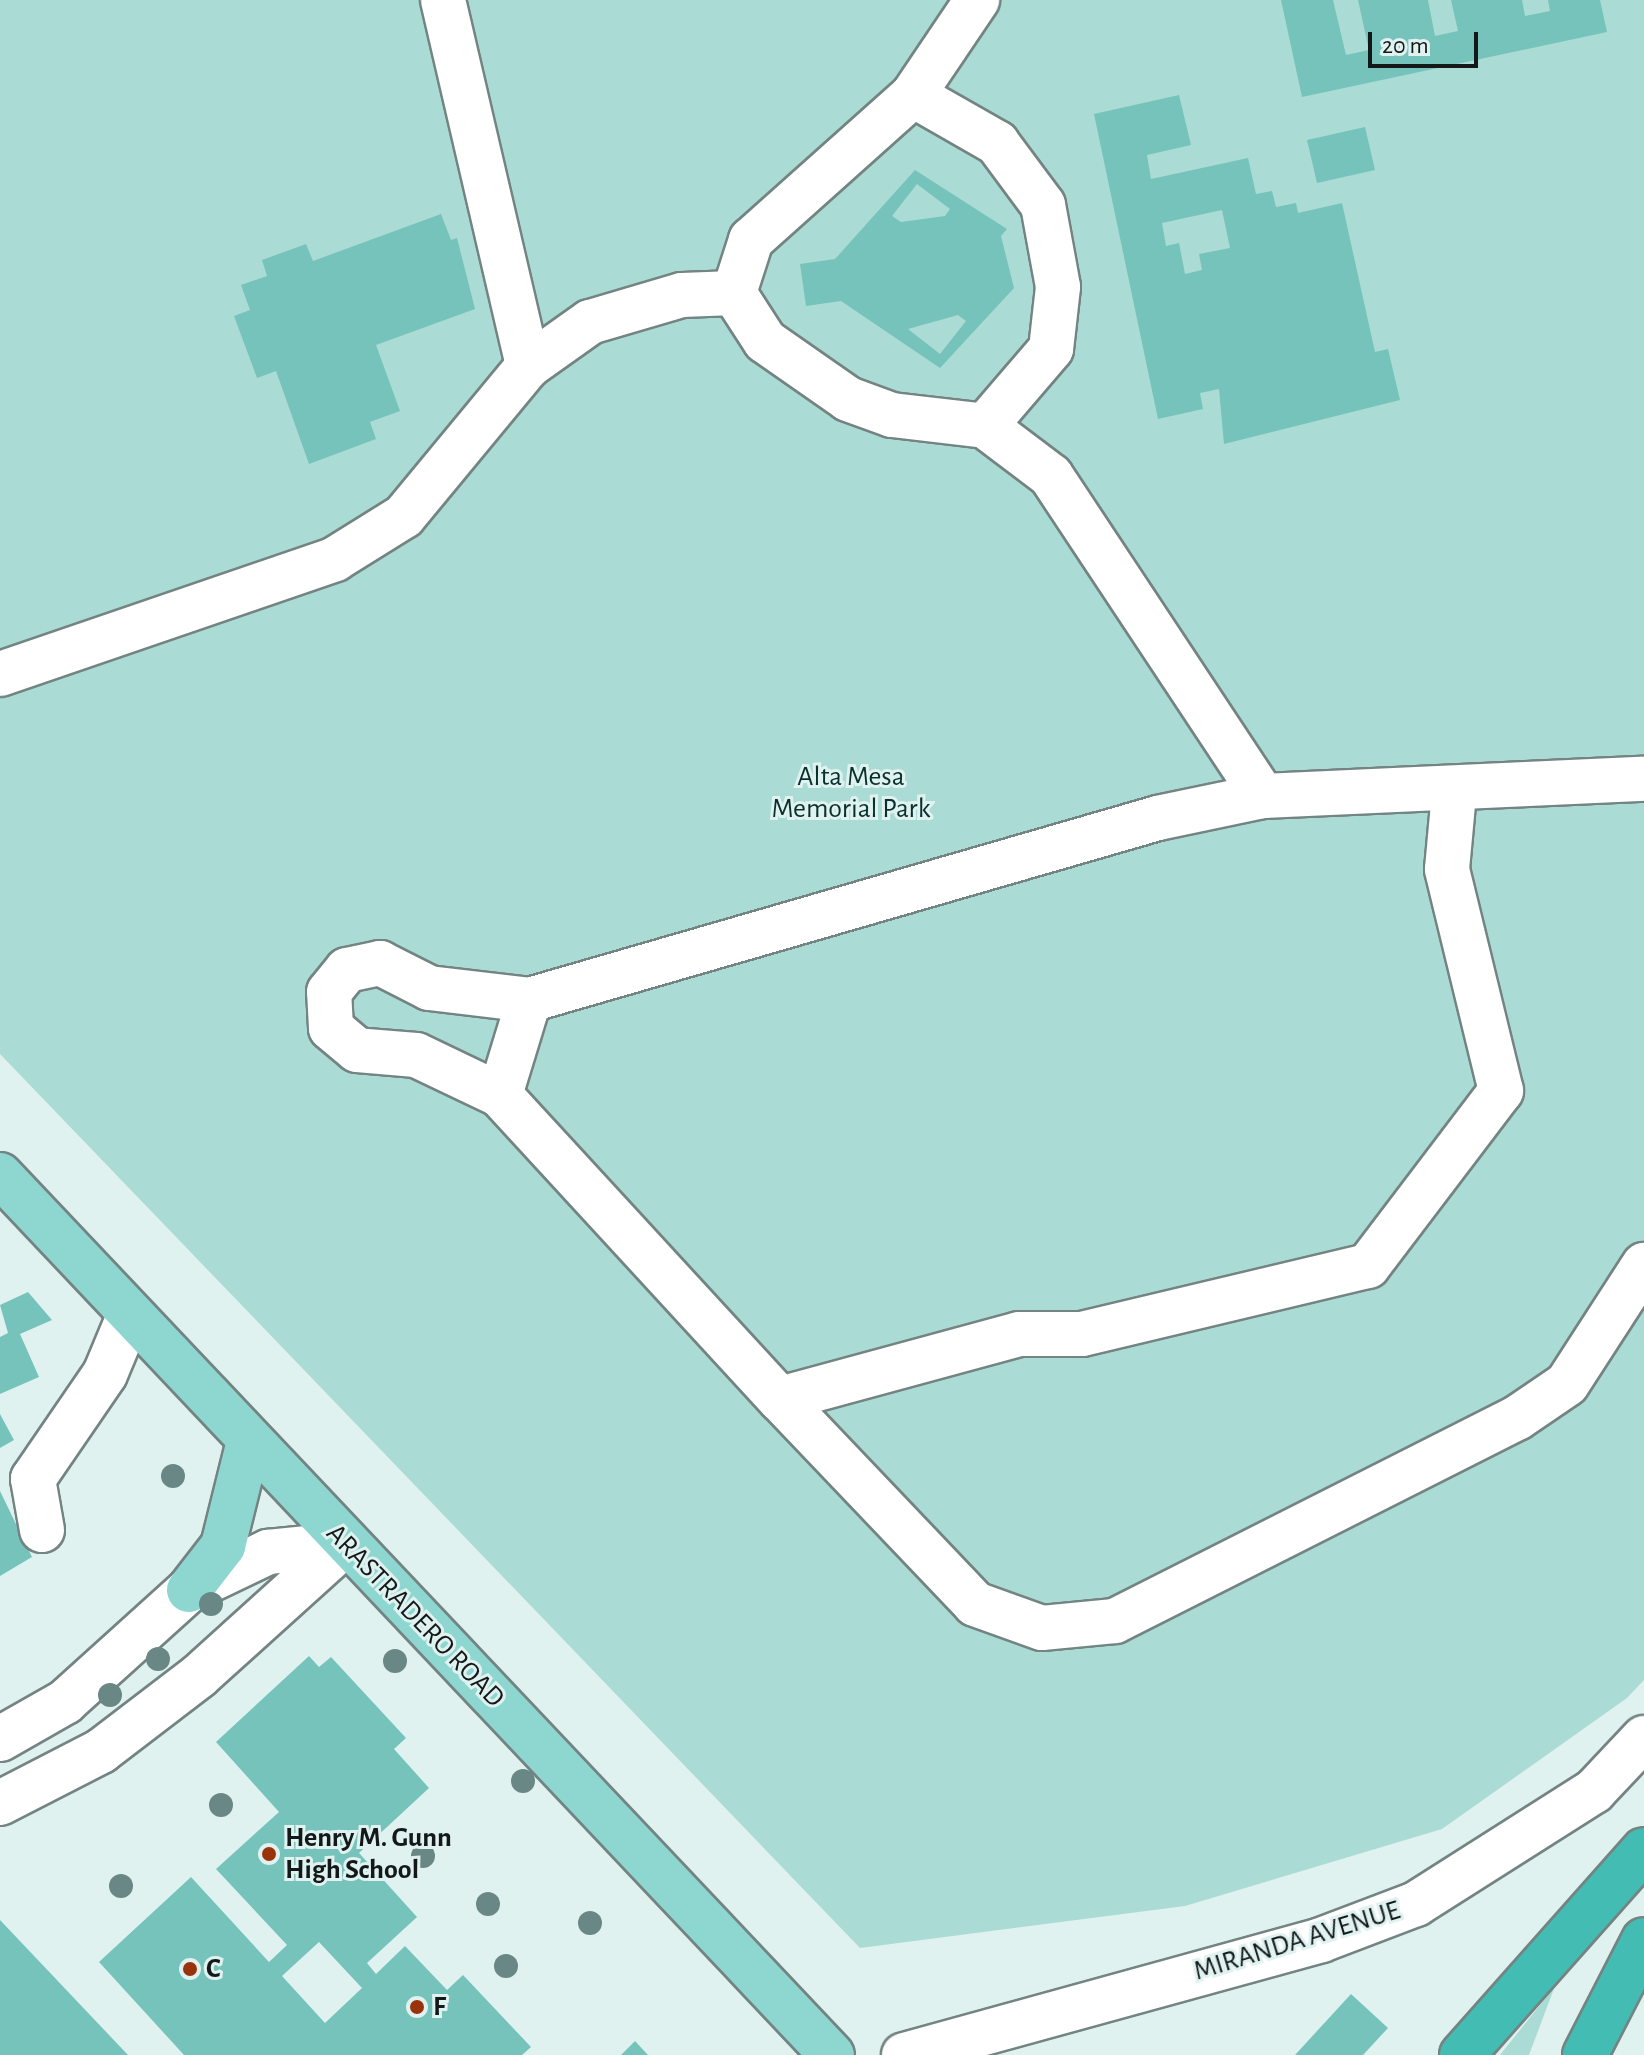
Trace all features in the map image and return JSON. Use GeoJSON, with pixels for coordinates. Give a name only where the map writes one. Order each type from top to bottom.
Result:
{"type":"FeatureCollection","features":[{"type":"Feature","properties":{"kind":"highway"},"geometry":{"type":"LineString","coordinates":[[1462,2055],[1644,1850]]}},
{"type":"Feature","properties":{"kind":"highway"},"geometry":{"type":"LineString","coordinates":[[1585,2055],[1644,1940]]}},
{"type":"Feature","properties":{"kind":"main road","name":"ARASTRADERO ROAD"},"geometry":{"type":"LineString","coordinates":[[0,1175],[345,1544],[832,2055]]}},
{"type":"Feature","properties":{"kind":"main road"},"geometry":{"type":"LineString","coordinates":[[189,1590],[223,1546],[249,1441]]}},
{"type":"Feature","properties":{"kind":"street"},"geometry":{"type":"LineString","coordinates":[[443,0],[528,366]]}},
{"type":"Feature","properties":{"kind":"street"},"geometry":{"type":"LineString","coordinates":[[734,293],[751,240],[913,95],[977,0]]}},
{"type":"Feature","properties":{"kind":"street"},"geometry":{"type":"LineString","coordinates":[[913,95],[997,143],[1043,205],[1058,287],[1051,349],[985,426]]}},
{"type":"Feature","properties":{"kind":"street"},"geometry":{"type":"LineString","coordinates":[[0,674],[335,559],[404,516],[528,366],[590,322],[682,295],[734,293]]}},
{"type":"Feature","properties":{"kind":"street"},"geometry":{"type":"LineString","coordinates":[[734,293],[765,341],[848,399],[892,415],[985,426],[1051,476],[1078,511],[1263,796]]}},
{"type":"Feature","properties":{"kind":"street"},"geometry":{"type":"LineString","coordinates":[[1644,779],[1454,793],[1263,796],[1158,818],[529,1000],[429,988],[380,963],[347,970],[329,992],[331,1028],[357,1050],[416,1055],[500,1095],[780,1399],[975,1604],[1042,1628],[1115,1621],[1542,1401],[1567,1384],[1644,1265]]}},
{"type":"Feature","properties":{"kind":"street"},"geometry":{"type":"LineString","coordinates":[[780,1399],[1019,1334],[1082,1334],[1368,1266],[1501,1091],[1447,869],[1454,793]]}},
{"type":"Feature","properties":{"kind":"street"},"geometry":{"type":"LineString","coordinates":[[500,1095],[529,1000]]}},
{"type":"Feature","properties":{"kind":"street"},"geometry":{"type":"LineString","coordinates":[[42,1530],[33,1479],[105,1374],[130,1314]]}},
{"type":"Feature","properties":{"kind":"street"},"geometry":{"type":"LineString","coordinates":[[0,1739],[65,1702],[189,1590],[268,1552],[345,1544]]}},
{"type":"Feature","properties":{"kind":"street"},"geometry":{"type":"LineString","coordinates":[[0,1803],[101,1751],[199,1676],[345,1544]]}},
{"type":"Feature","properties":{"kind":"street","name":"MIRANDA AVENUE"},"geometry":{"type":"LineString","coordinates":[[904,2055],[1321,1940],[1416,1904],[1594,1791],[1644,1738]]}},
{"type":"Feature","properties":{"kind":"green space","name":"Alta Mesa Memorial Park"},"geometry":{"type":"Polygon","coordinates":[[[0,0],[1644,0],[1644,1680],[1627,1698],[1442,1829],[1185,1906],[860,1948],[0,1054],[0,0]]]}},
{"type":"Feature","properties":{"kind":"green space"},"geometry":{"type":"Polygon","coordinates":[[[1555,1986],[1529,2055],[1500,2055],[1555,1986]]]}},
{"type":"Feature","properties":{"kind":"building"},"geometry":{"type":"Polygon","coordinates":[[[1281,0],[1333,0],[1346,55],[1369,50],[1358,0],[1428,0],[1435,36],[1458,31],[1451,0],[1522,0],[1525,16],[1550,11],[1548,0],[1600,0],[1607,32],[1302,97],[1281,0]]]}},
{"type":"Feature","properties":{"kind":"building"},"geometry":{"type":"Polygon","coordinates":[[[1179,95],[1191,145],[1147,155],[1151,179],[1248,158],[1256,194],[1272,191],[1276,207],[1296,203],[1298,213],[1342,203],[1375,352],[1388,349],[1400,400],[1224,444],[1219,389],[1200,393],[1203,409],[1158,419],[1094,114],[1179,95]],[[1222,210],[1162,223],[1166,246],[1179,243],[1185,274],[1202,270],[1199,254],[1230,248],[1222,210]]]}},
{"type":"Feature","properties":{"kind":"building"},"geometry":{"type":"Polygon","coordinates":[[[1365,127],[1375,170],[1317,183],[1307,140],[1365,127]]]}},
{"type":"Feature","properties":{"kind":"building"},"geometry":{"type":"Polygon","coordinates":[[[915,170],[1007,229],[1001,236],[1014,288],[940,368],[841,301],[806,306],[800,264],[835,259],[915,170]],[[917,184],[892,216],[901,222],[945,216],[950,209],[917,184]],[[958,315],[908,329],[940,354],[966,321],[958,315]]]}},
{"type":"Feature","properties":{"kind":"building"},"geometry":{"type":"Polygon","coordinates":[[[441,214],[451,240],[457,238],[475,309],[376,345],[400,411],[370,422],[376,439],[309,464],[276,371],[257,378],[234,316],[250,310],[241,285],[267,276],[262,260],[306,244],[313,261],[441,214]]]}},
{"type":"Feature","properties":{"kind":"building"},"geometry":{"type":"Polygon","coordinates":[[[28,1292],[52,1320],[20,1334],[39,1377],[0,1394],[0,1337],[8,1333],[0,1305],[28,1292]]]}},
{"type":"Feature","properties":{"kind":"building"},"geometry":{"type":"Polygon","coordinates":[[[0,1414],[14,1440],[0,1448],[0,1414]]]}},
{"type":"Feature","properties":{"kind":"building"},"geometry":{"type":"Polygon","coordinates":[[[0,1491],[32,1557],[0,1576],[0,1491]]]}},
{"type":"Feature","properties":{"kind":"building"},"geometry":{"type":"Polygon","coordinates":[[[309,1656],[319,1667],[331,1657],[406,1738],[394,1749],[429,1788],[359,1853],[417,1917],[367,1963],[376,1974],[405,1946],[447,1990],[463,1975],[531,2047],[522,2055],[184,2055],[99,1962],[191,1877],[269,1962],[287,1945],[216,1869],[279,1812],[216,1742],[309,1656]],[[319,1942],[282,1976],[325,2023],[362,1988],[319,1942]]]}},
{"type":"Feature","properties":{"kind":"building"},"geometry":{"type":"Polygon","coordinates":[[[0,1920],[128,2055],[0,2055],[0,1920]]]}},
{"type":"Feature","properties":{"kind":"building"},"geometry":{"type":"Polygon","coordinates":[[[1351,1994],[1388,2028],[1363,2055],[1295,2055],[1351,1994]]]}},
{"type":"Feature","properties":{"kind":"building"},"geometry":{"type":"Polygon","coordinates":[[[635,2041],[648,2055],[621,2055],[635,2041]]]}},
{"type":"Feature","properties":{"kind":"place","name":"Henry M. Gunn High School"},"geometry":{"type":"Point","coordinates":[269,1854]}},
{"type":"Feature","properties":{"kind":"place","name":"C"},"geometry":{"type":"Point","coordinates":[190,1969]}},
{"type":"Feature","properties":{"kind":"place","name":"F"},"geometry":{"type":"Point","coordinates":[417,2007]}}]}
